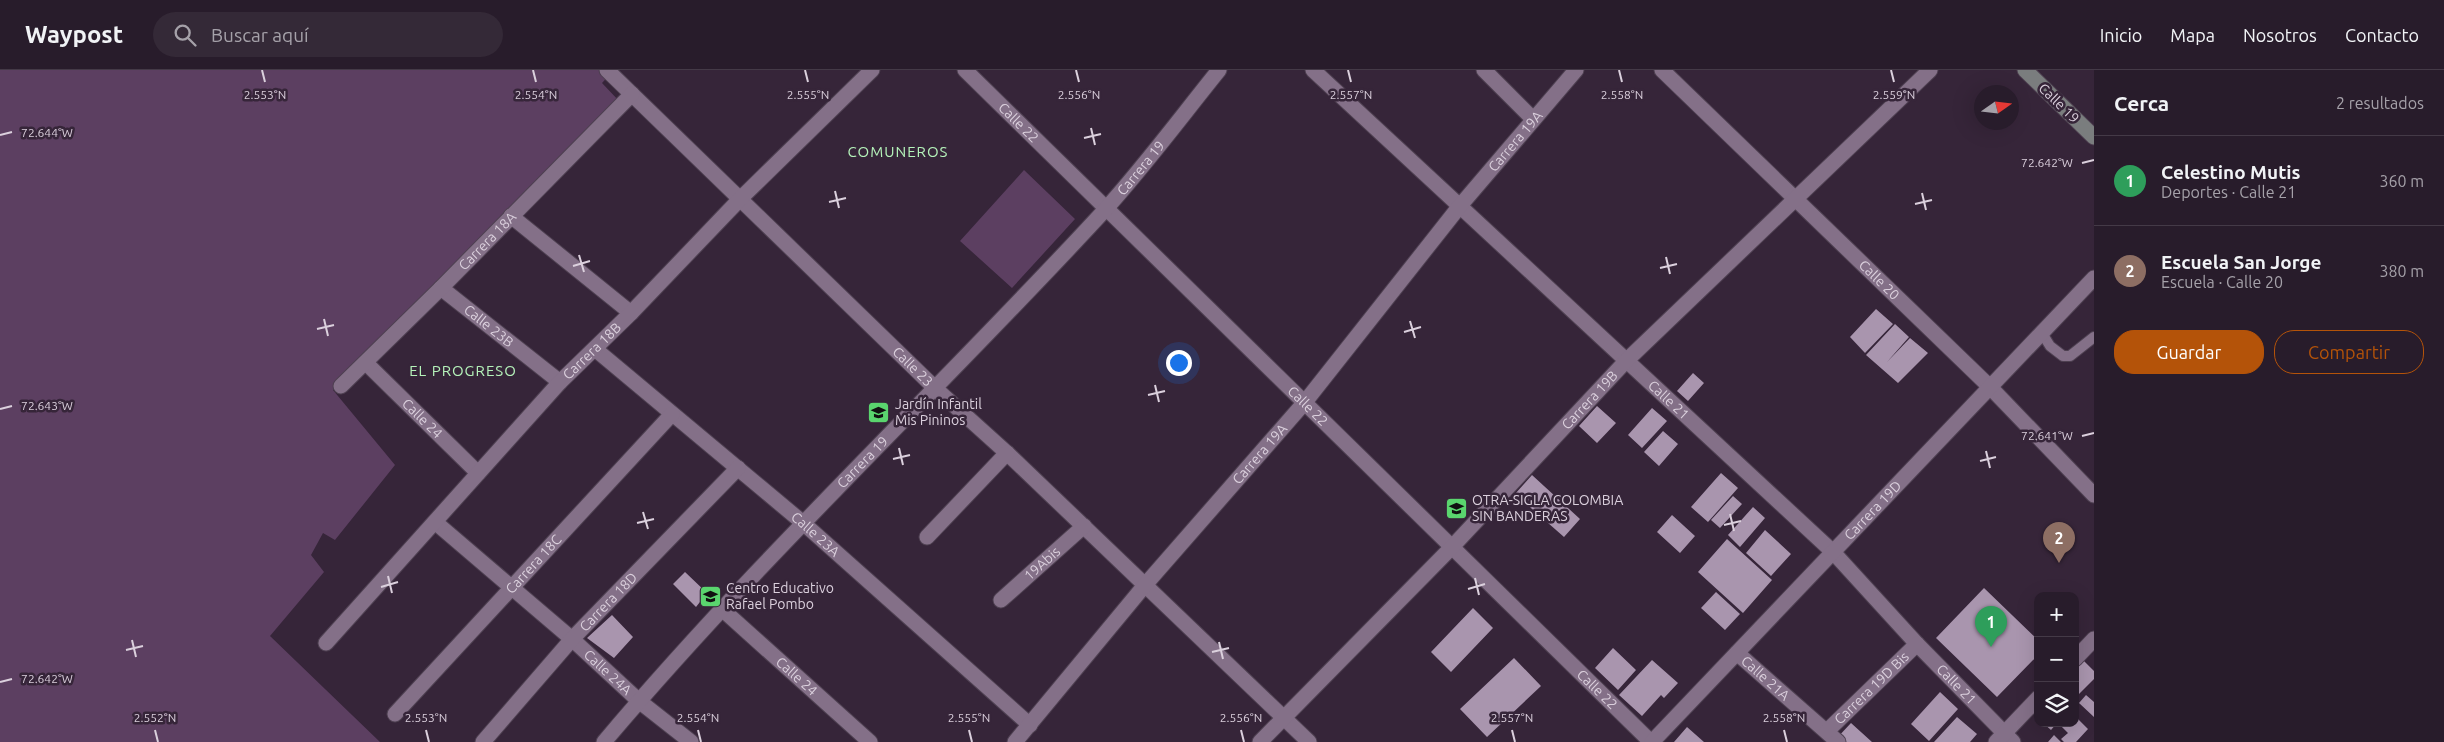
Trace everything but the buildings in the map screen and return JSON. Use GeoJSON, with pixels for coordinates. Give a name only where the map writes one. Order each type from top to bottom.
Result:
{"type":"FeatureCollection","features":[{"type":"Feature","properties":{"kind":"main road","name":"Calle 19"},"geometry":{"type":"LineString","coordinates":[[2025,70],[2093,133]]}},
{"type":"Feature","properties":{"kind":"street","name":"Calle 23"},"geometry":{"type":"LineString","coordinates":[[607,70],[936,389],[1007,453],[1309,742]]}},
{"type":"Feature","properties":{"kind":"street","name":"Carrera 18B"},"geometry":{"type":"LineString","coordinates":[[326,643],[560,382],[631,314],[741,198],[872,70]]}},
{"type":"Feature","properties":{"kind":"street","name":"Calle 22"},"geometry":{"type":"LineString","coordinates":[[965,70],[1651,742]]}},
{"type":"Feature","properties":{"kind":"street","name":"Carrera 19"},"geometry":{"type":"LineString","coordinates":[[604,742],[802,522],[936,389],[1105,209],[1219,70]]}},
{"type":"Feature","properties":{"kind":"street","name":"Calle 21"},"geometry":{"type":"LineString","coordinates":[[1313,70],[1833,552],[2004,739]]}},
{"type":"Feature","properties":{"kind":"street"},"geometry":{"type":"LineString","coordinates":[[1484,70],[1533,119]]}},
{"type":"Feature","properties":{"kind":"street","name":"Carrera 19A"},"geometry":{"type":"LineString","coordinates":[[1015,742],[1145,585],[1305,402],[1459,207],[1576,70]]}},
{"type":"Feature","properties":{"kind":"street","name":"Calle 20"},"geometry":{"type":"LineString","coordinates":[[1662,70],[1990,387],[2094,494]]}},
{"type":"Feature","properties":{"kind":"street","name":"Carrera 19B"},"geometry":{"type":"LineString","coordinates":[[1260,742],[1282,717],[1317,685],[1452,547],[1626,361],[1796,201],[1930,70]]}},
{"type":"Feature","properties":{"kind":"street","name":"Carrera 18A"},"geometry":{"type":"LineString","coordinates":[[341,386],[441,288],[632,94]]}},
{"type":"Feature","properties":{"kind":"street"},"geometry":{"type":"LineString","coordinates":[[511,216],[631,314]]}},
{"type":"Feature","properties":{"kind":"street","name":"Carrera 19D"},"geometry":{"type":"LineString","coordinates":[[1651,742],[2094,278]]}},
{"type":"Feature","properties":{"kind":"street","name":"Calle 23B"},"geometry":{"type":"LineString","coordinates":[[441,288],[560,382]]}},
{"type":"Feature","properties":{"kind":"street","name":"Calle 23A"},"geometry":{"type":"LineString","coordinates":[[596,349],[802,522],[1030,725]]}},
{"type":"Feature","properties":{"kind":"street","name":"Calle 24"},"geometry":{"type":"LineString","coordinates":[[366,363],[478,473]]}},
{"type":"Feature","properties":{"kind":"street","name":"Carrera 18C"},"geometry":{"type":"LineString","coordinates":[[395,714],[511,586],[672,414]]}},
{"type":"Feature","properties":{"kind":"street"},"geometry":{"type":"LineString","coordinates":[[927,536],[1007,453]]}},
{"type":"Feature","properties":{"kind":"street","name":"Carrera 18D"},"geometry":{"type":"LineString","coordinates":[[483,742],[572,639],[738,468]]}},
{"type":"Feature","properties":{"kind":"street","name":"Calle 24A"},"geometry":{"type":"LineString","coordinates":[[435,522],[572,639],[639,701],[691,742]]}},
{"type":"Feature","properties":{"kind":"street","name":"19Abis"},"geometry":{"type":"LineString","coordinates":[[1001,600],[1084,526]]}},
{"type":"Feature","properties":{"kind":"street","name":"Calle 24"},"geometry":{"type":"LineString","coordinates":[[722,610],[870,742]]}},
{"type":"Feature","properties":{"kind":"street"},"geometry":{"type":"LineString","coordinates":[[2079,655],[2094,639]]}},
{"type":"Feature","properties":{"kind":"street","name":"Carrera 19D Bis"},"geometry":{"type":"LineString","coordinates":[[1827,731],[1917,644]]}},
{"type":"Feature","properties":{"kind":"street","name":"Calle 21A"},"geometry":{"type":"LineString","coordinates":[[1737,653],[1838,742]]}},
{"type":"Feature","properties":{"kind":"street"},"geometry":{"type":"LineString","coordinates":[[2004,739],[2034,703]]}},
{"type":"Feature","properties":{"kind":"lane"},"geometry":{"type":"LineString","coordinates":[[2042,333],[2050,346],[2063,356],[2070,356],[2094,337]]}},
{"type":"Feature","properties":{"kind":"shaded area"},"geometry":{"type":"Polygon","coordinates":[[[0,70],[614,70],[602,83],[620,102],[377,350],[333,390],[395,465],[335,540],[323,533],[311,555],[324,572],[270,636],[380,742],[0,742],[0,70]]]}},
{"type":"Feature","properties":{"kind":"shaded area"},"geometry":{"type":"Polygon","coordinates":[[[1024,170],[1075,219],[1012,288],[960,241],[1024,170]]]}},
{"type":"Feature","properties":{"kind":"place","name":"Jardín Infantil Mis Pininos"},"geometry":{"type":"Point","coordinates":[879,412]}},
{"type":"Feature","properties":{"kind":"place","name":"OTRA-SIGLA COLOMBIA SIN BANDERAS"},"geometry":{"type":"Point","coordinates":[1456,508]}},
{"type":"Feature","properties":{"kind":"place","name":"Escuela San Jorge"},"geometry":{"type":"Point","coordinates":[2059,563]}},
{"type":"Feature","properties":{"kind":"place","name":"Centro Educativo Rafael Pombo"},"geometry":{"type":"Point","coordinates":[710,596]}},
{"type":"Feature","properties":{"kind":"place","name":"Celestino Mutis"},"geometry":{"type":"Point","coordinates":[1991,647]}},
{"type":"Feature","properties":{"kind":"district","name":"COMUNEROS"},"geometry":{"type":"Point","coordinates":[898,151]}},
{"type":"Feature","properties":{"kind":"district","name":"EL PROGRESO"},"geometry":{"type":"Point","coordinates":[463,370]}}]}
